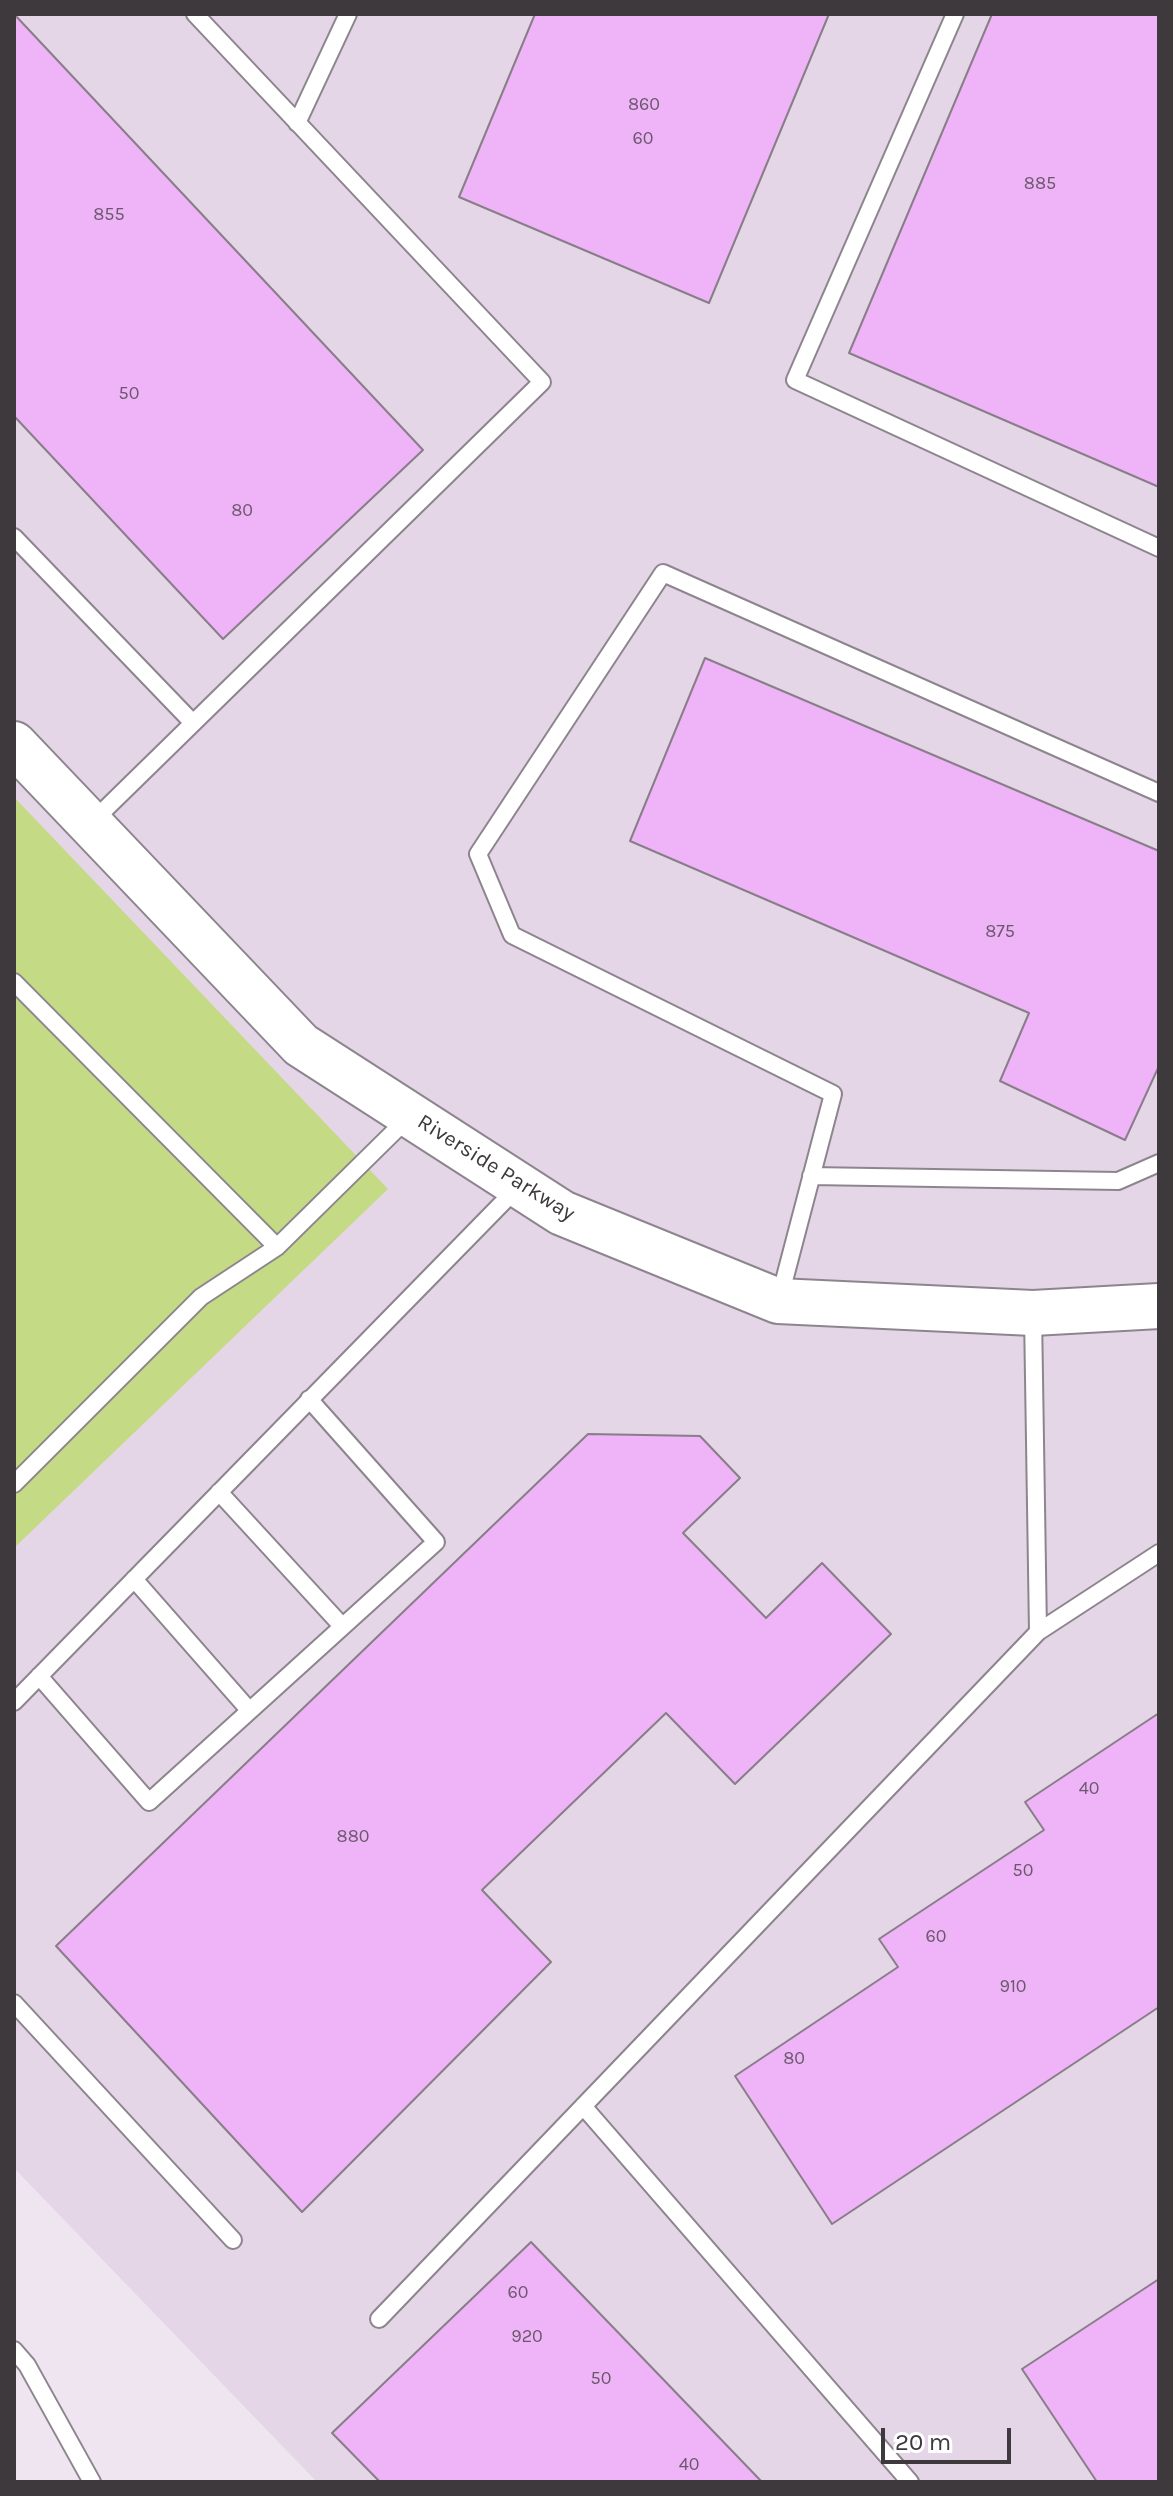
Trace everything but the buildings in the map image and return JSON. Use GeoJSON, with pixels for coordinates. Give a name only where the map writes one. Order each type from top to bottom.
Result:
{"type":"FeatureCollection","features":[{"type":"Feature","properties":{"kind":"street","name":"Riverside Parkway"},"geometry":{"type":"LineString","coordinates":[[14,744],[301,1045],[562,1213],[778,1301],[1033,1313],[1159,1306]]}},
{"type":"Feature","properties":{"kind":"lane"},"geometry":{"type":"LineString","coordinates":[[90,824],[542,382],[195,14]]}},
{"type":"Feature","properties":{"kind":"lane"},"geometry":{"type":"LineString","coordinates":[[297,123],[348,14]]}},
{"type":"Feature","properties":{"kind":"lane"},"geometry":{"type":"LineString","coordinates":[[955,14],[795,380],[1159,548]]}},
{"type":"Feature","properties":{"kind":"lane"},"geometry":{"type":"LineString","coordinates":[[14,537],[193,723]]}},
{"type":"Feature","properties":{"kind":"lane"},"geometry":{"type":"LineString","coordinates":[[778,1301],[833,1094],[512,935],[478,854],[663,573],[1159,793]]}},
{"type":"Feature","properties":{"kind":"lane"},"geometry":{"type":"LineString","coordinates":[[14,982],[277,1247]]}},
{"type":"Feature","properties":{"kind":"lane"},"geometry":{"type":"LineString","coordinates":[[14,1484],[201,1297],[277,1247],[411,1115]]}},
{"type":"Feature","properties":{"kind":"lane"},"geometry":{"type":"LineString","coordinates":[[811,1176],[1118,1181],[1159,1163]]}},
{"type":"Feature","properties":{"kind":"lane"},"geometry":{"type":"LineString","coordinates":[[14,1702],[519,1185]]}},
{"type":"Feature","properties":{"kind":"lane"},"geometry":{"type":"LineString","coordinates":[[1033,1313],[1038,1632]]}},
{"type":"Feature","properties":{"kind":"lane"},"geometry":{"type":"LineString","coordinates":[[39,1676],[149,1802],[436,1542],[309,1399]]}},
{"type":"Feature","properties":{"kind":"lane"},"geometry":{"type":"LineString","coordinates":[[219,1492],[342,1626]]}},
{"type":"Feature","properties":{"kind":"lane"},"geometry":{"type":"LineString","coordinates":[[379,2319],[1038,1632],[1159,1553]]}},
{"type":"Feature","properties":{"kind":"lane"},"geometry":{"type":"LineString","coordinates":[[134,1579],[249,1710]]}},
{"type":"Feature","properties":{"kind":"lane"},"geometry":{"type":"LineString","coordinates":[[14,2003],[233,2240]]}},
{"type":"Feature","properties":{"kind":"lane"},"geometry":{"type":"LineString","coordinates":[[583,2106],[910,2482]]}},
{"type":"Feature","properties":{"kind":"lane"},"geometry":{"type":"LineString","coordinates":[[14,2350],[27,2365],[92,2482]]}},
{"type":"Feature","properties":{"kind":"shaded area"},"geometry":{"type":"Polygon","coordinates":[[[14,14],[1159,14],[1159,2482],[317,2482],[14,2168],[14,14]]]}},
{"type":"Feature","properties":{"kind":"green space"},"geometry":{"type":"Polygon","coordinates":[[[14,797],[388,1189],[14,1548],[14,797]]]}}]}
